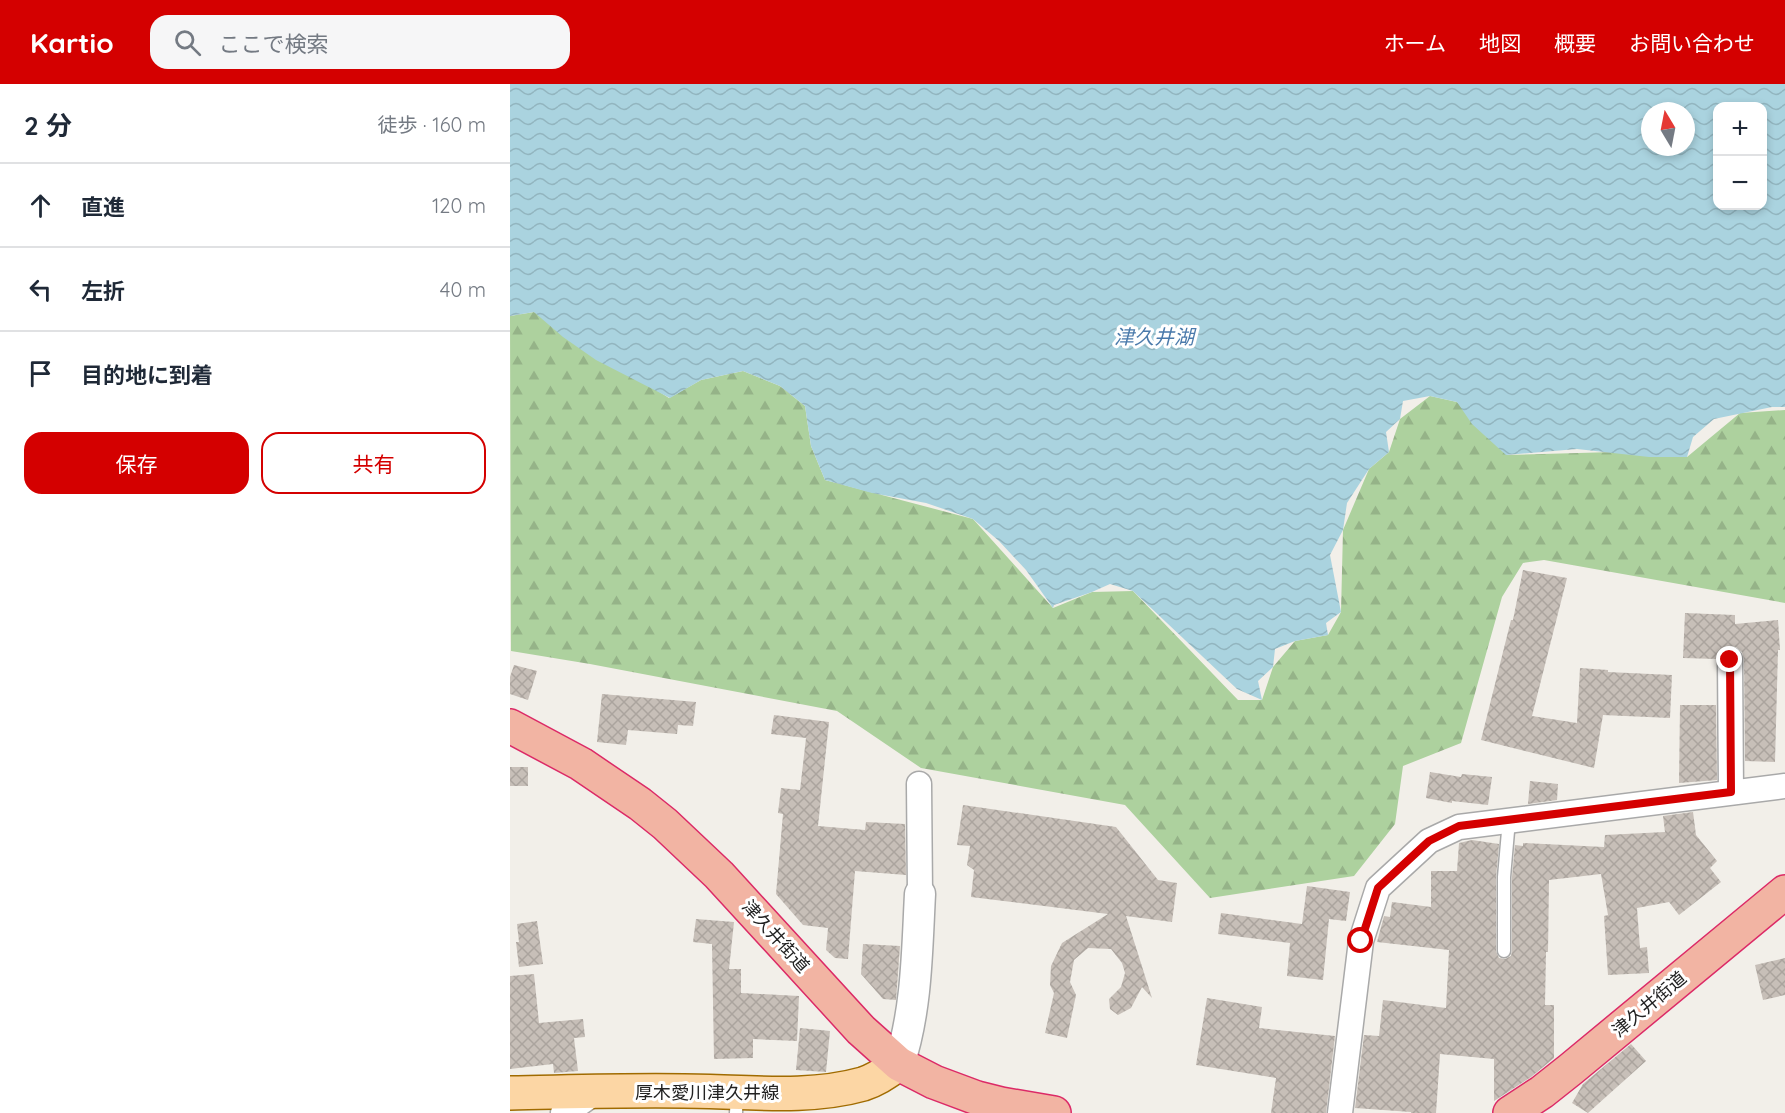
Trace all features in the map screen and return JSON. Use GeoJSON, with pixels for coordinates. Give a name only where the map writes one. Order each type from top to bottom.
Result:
{"type":"FeatureCollection","features":[{"type":"Feature","properties":{"kind":"highway","name":"津久井街道"},"geometry":{"type":"LineString","coordinates":[[510,726],[580,764],[640,804],[665,824],[714,870],[861,1030],[899,1064],[934,1082],[977,1098],[1054,1113]]}},
{"type":"Feature","properties":{"kind":"highway","name":"津久井街道"},"geometry":{"type":"LineString","coordinates":[[1510,1113],[1571,1069],[1785,892]]}},
{"type":"Feature","properties":{"kind":"main road","name":"厚木愛川津久井線"},"geometry":{"type":"LineString","coordinates":[[510,1093],[683,1091],[736,1102],[785,1093],[836,1089],[864,1083],[879,1077],[899,1064]]}},
{"type":"Feature","properties":{"kind":"street"},"geometry":{"type":"LineString","coordinates":[[1730,660],[1731,792]]}},
{"type":"Feature","properties":{"kind":"street"},"geometry":{"type":"LineString","coordinates":[[899,1064],[907,1040],[917,951],[920,894],[919,784]]}},
{"type":"Feature","properties":{"kind":"street"},"geometry":{"type":"LineString","coordinates":[[1340,1113],[1361,941],[1378,888],[1429,841],[1459,826],[1785,786]]}},
{"type":"Feature","properties":{"kind":"street"},"geometry":{"type":"LineString","coordinates":[[563,1113],[596,1092]]}},
{"type":"Feature","properties":{"kind":"lane"},"geometry":{"type":"LineString","coordinates":[[1504,951],[1504,877],[1509,820]]}},
{"type":"Feature","properties":{"kind":"green space"},"geometry":{"type":"Polygon","coordinates":[[[534,312],[669,398],[701,380],[743,371],[780,386],[805,406],[811,446],[825,480],[973,519],[1053,608],[1092,592],[1133,591],[1238,700],[1262,700],[1273,667],[1295,641],[1328,635],[1341,612],[1343,530],[1369,469],[1389,452],[1400,419],[1430,396],[1457,402],[1507,455],[1614,452],[1687,457],[1740,413],[1785,410],[1785,603],[1544,560],[1523,563],[1502,597],[1461,743],[1403,766],[1395,824],[1354,876],[1210,898],[1125,805],[921,768],[837,711],[511,651],[510,316],[534,312]]]}},
{"type":"Feature","properties":{"kind":"water","name":"津久井湖"},"geometry":{"type":"Polygon","coordinates":[[[510,84],[1785,84],[1785,407],[1772,407],[1714,419],[1693,437],[1687,457],[1649,457],[1577,449],[1506,455],[1472,424],[1457,402],[1430,396],[1403,401],[1400,419],[1386,432],[1389,452],[1369,469],[1347,503],[1343,530],[1330,555],[1341,612],[1326,623],[1328,635],[1295,641],[1275,649],[1273,667],[1258,681],[1262,700],[1237,689],[1133,591],[1110,584],[1054,605],[1053,608],[1026,570],[999,541],[973,519],[926,503],[872,493],[825,480],[811,446],[805,406],[780,386],[743,371],[701,380],[670,398],[596,360],[563,337],[534,312],[510,316],[510,84]]]}},
{"type":"Feature","properties":{"kind":"building"},"geometry":{"type":"Polygon","coordinates":[[[1523,570],[1567,578],[1532,716],[1577,723],[1580,668],[1608,670],[1608,672],[1672,675],[1670,718],[1603,715],[1594,768],[1481,740],[1511,620],[1513,620],[1523,570]]]}},
{"type":"Feature","properties":{"kind":"building"},"geometry":{"type":"Polygon","coordinates":[[[1685,613],[1735,615],[1735,624],[1778,620],[1780,650],[1778,650],[1775,762],[1745,761],[1742,652],[1736,647],[1729,646],[1722,648],[1716,659],[1683,658],[1685,613]]]}},
{"type":"Feature","properties":{"kind":"building"},"geometry":{"type":"Polygon","coordinates":[[[514,665],[537,671],[528,700],[510,694],[510,677],[514,665]]]}},
{"type":"Feature","properties":{"kind":"building"},"geometry":{"type":"Polygon","coordinates":[[[602,694],[696,702],[693,726],[678,725],[677,734],[628,730],[626,745],[597,742],[602,694]]]}},
{"type":"Feature","properties":{"kind":"building"},"geometry":{"type":"Polygon","coordinates":[[[1680,705],[1716,705],[1717,780],[1679,783],[1680,705]]]}},
{"type":"Feature","properties":{"kind":"building"},"geometry":{"type":"Polygon","coordinates":[[[774,715],[829,722],[818,826],[865,830],[866,822],[905,824],[906,875],[855,871],[848,959],[835,958],[826,950],[828,928],[803,925],[776,894],[783,814],[778,813],[781,788],[800,790],[806,738],[771,734],[774,715]]]}},
{"type":"Feature","properties":{"kind":"building"},"geometry":{"type":"Polygon","coordinates":[[[510,767],[528,767],[528,786],[510,786],[510,767]]]}},
{"type":"Feature","properties":{"kind":"building"},"geometry":{"type":"Polygon","coordinates":[[[1430,772],[1461,777],[1462,774],[1492,777],[1488,805],[1452,801],[1452,803],[1426,798],[1430,772]]]}},
{"type":"Feature","properties":{"kind":"building"},"geometry":{"type":"Polygon","coordinates":[[[1530,781],[1558,784],[1557,800],[1528,804],[1530,781]]]}},
{"type":"Feature","properties":{"kind":"building"},"geometry":{"type":"Polygon","coordinates":[[[963,805],[1116,827],[1158,880],[1177,883],[1172,922],[1126,916],[1152,998],[1142,987],[1131,1008],[1118,1015],[1110,1009],[1109,999],[1121,987],[1125,973],[1122,963],[1111,949],[1088,948],[1074,960],[1070,982],[1076,995],[1067,1038],[1045,1033],[1054,993],[1050,985],[1051,966],[1062,943],[1108,914],[971,897],[974,870],[967,865],[970,846],[957,845],[963,805]]]}},
{"type":"Feature","properties":{"kind":"building"},"geometry":{"type":"Polygon","coordinates":[[[1693,812],[1696,835],[1717,861],[1710,868],[1721,882],[1679,915],[1669,902],[1637,908],[1640,948],[1647,947],[1649,973],[1608,975],[1604,916],[1608,915],[1601,874],[1549,880],[1545,1005],[1554,1005],[1554,1058],[1531,1077],[1494,1101],[1494,1059],[1440,1054],[1436,1113],[1355,1108],[1364,1035],[1379,1036],[1383,1000],[1446,1008],[1449,950],[1377,942],[1384,916],[1390,917],[1392,902],[1431,907],[1431,871],[1457,871],[1459,843],[1472,840],[1499,844],[1496,877],[1496,951],[1499,958],[1505,959],[1511,956],[1512,951],[1512,877],[1515,845],[1523,846],[1523,843],[1604,847],[1605,835],[1665,832],[1663,816],[1693,812]]]}},
{"type":"Feature","properties":{"kind":"building"},"geometry":{"type":"Polygon","coordinates":[[[1307,886],[1350,892],[1346,921],[1329,919],[1323,980],[1287,976],[1290,943],[1218,934],[1221,913],[1302,924],[1307,886]]]}},
{"type":"Feature","properties":{"kind":"building"},"geometry":{"type":"Polygon","coordinates":[[[696,919],[734,922],[729,969],[741,969],[741,993],[799,996],[797,1041],[753,1039],[753,1058],[714,1059],[712,944],[693,942],[696,919]]]}},
{"type":"Feature","properties":{"kind":"building"},"geometry":{"type":"Polygon","coordinates":[[[537,921],[543,964],[519,967],[516,942],[519,942],[517,924],[537,921]]]}},
{"type":"Feature","properties":{"kind":"building"},"geometry":{"type":"Polygon","coordinates":[[[863,944],[900,946],[896,1000],[883,999],[861,974],[863,944]]]}},
{"type":"Feature","properties":{"kind":"building"},"geometry":{"type":"Polygon","coordinates":[[[1785,958],[1785,995],[1763,1000],[1755,965],[1785,958]]]}},
{"type":"Feature","properties":{"kind":"building"},"geometry":{"type":"Polygon","coordinates":[[[534,974],[539,1023],[583,1019],[585,1037],[574,1038],[578,1071],[554,1073],[553,1064],[510,1069],[510,976],[534,974]]]}},
{"type":"Feature","properties":{"kind":"building"},"geometry":{"type":"Polygon","coordinates":[[[1207,998],[1262,1007],[1259,1028],[1335,1036],[1326,1113],[1271,1113],[1276,1078],[1196,1065],[1207,998]]]}},
{"type":"Feature","properties":{"kind":"building"},"geometry":{"type":"Polygon","coordinates":[[[800,1028],[830,1031],[826,1072],[796,1070],[800,1028]]]}},
{"type":"Feature","properties":{"kind":"building"},"geometry":{"type":"Polygon","coordinates":[[[1631,1044],[1646,1061],[1588,1113],[1572,1103],[1583,1084],[1631,1044]]]}},
{"type":"Feature","properties":{"kind":"route"},"geometry":{"type":"LineString","coordinates":[[1361,941],[1378,888],[1429,841],[1459,826],[1731,792],[1730,660]]}}]}
